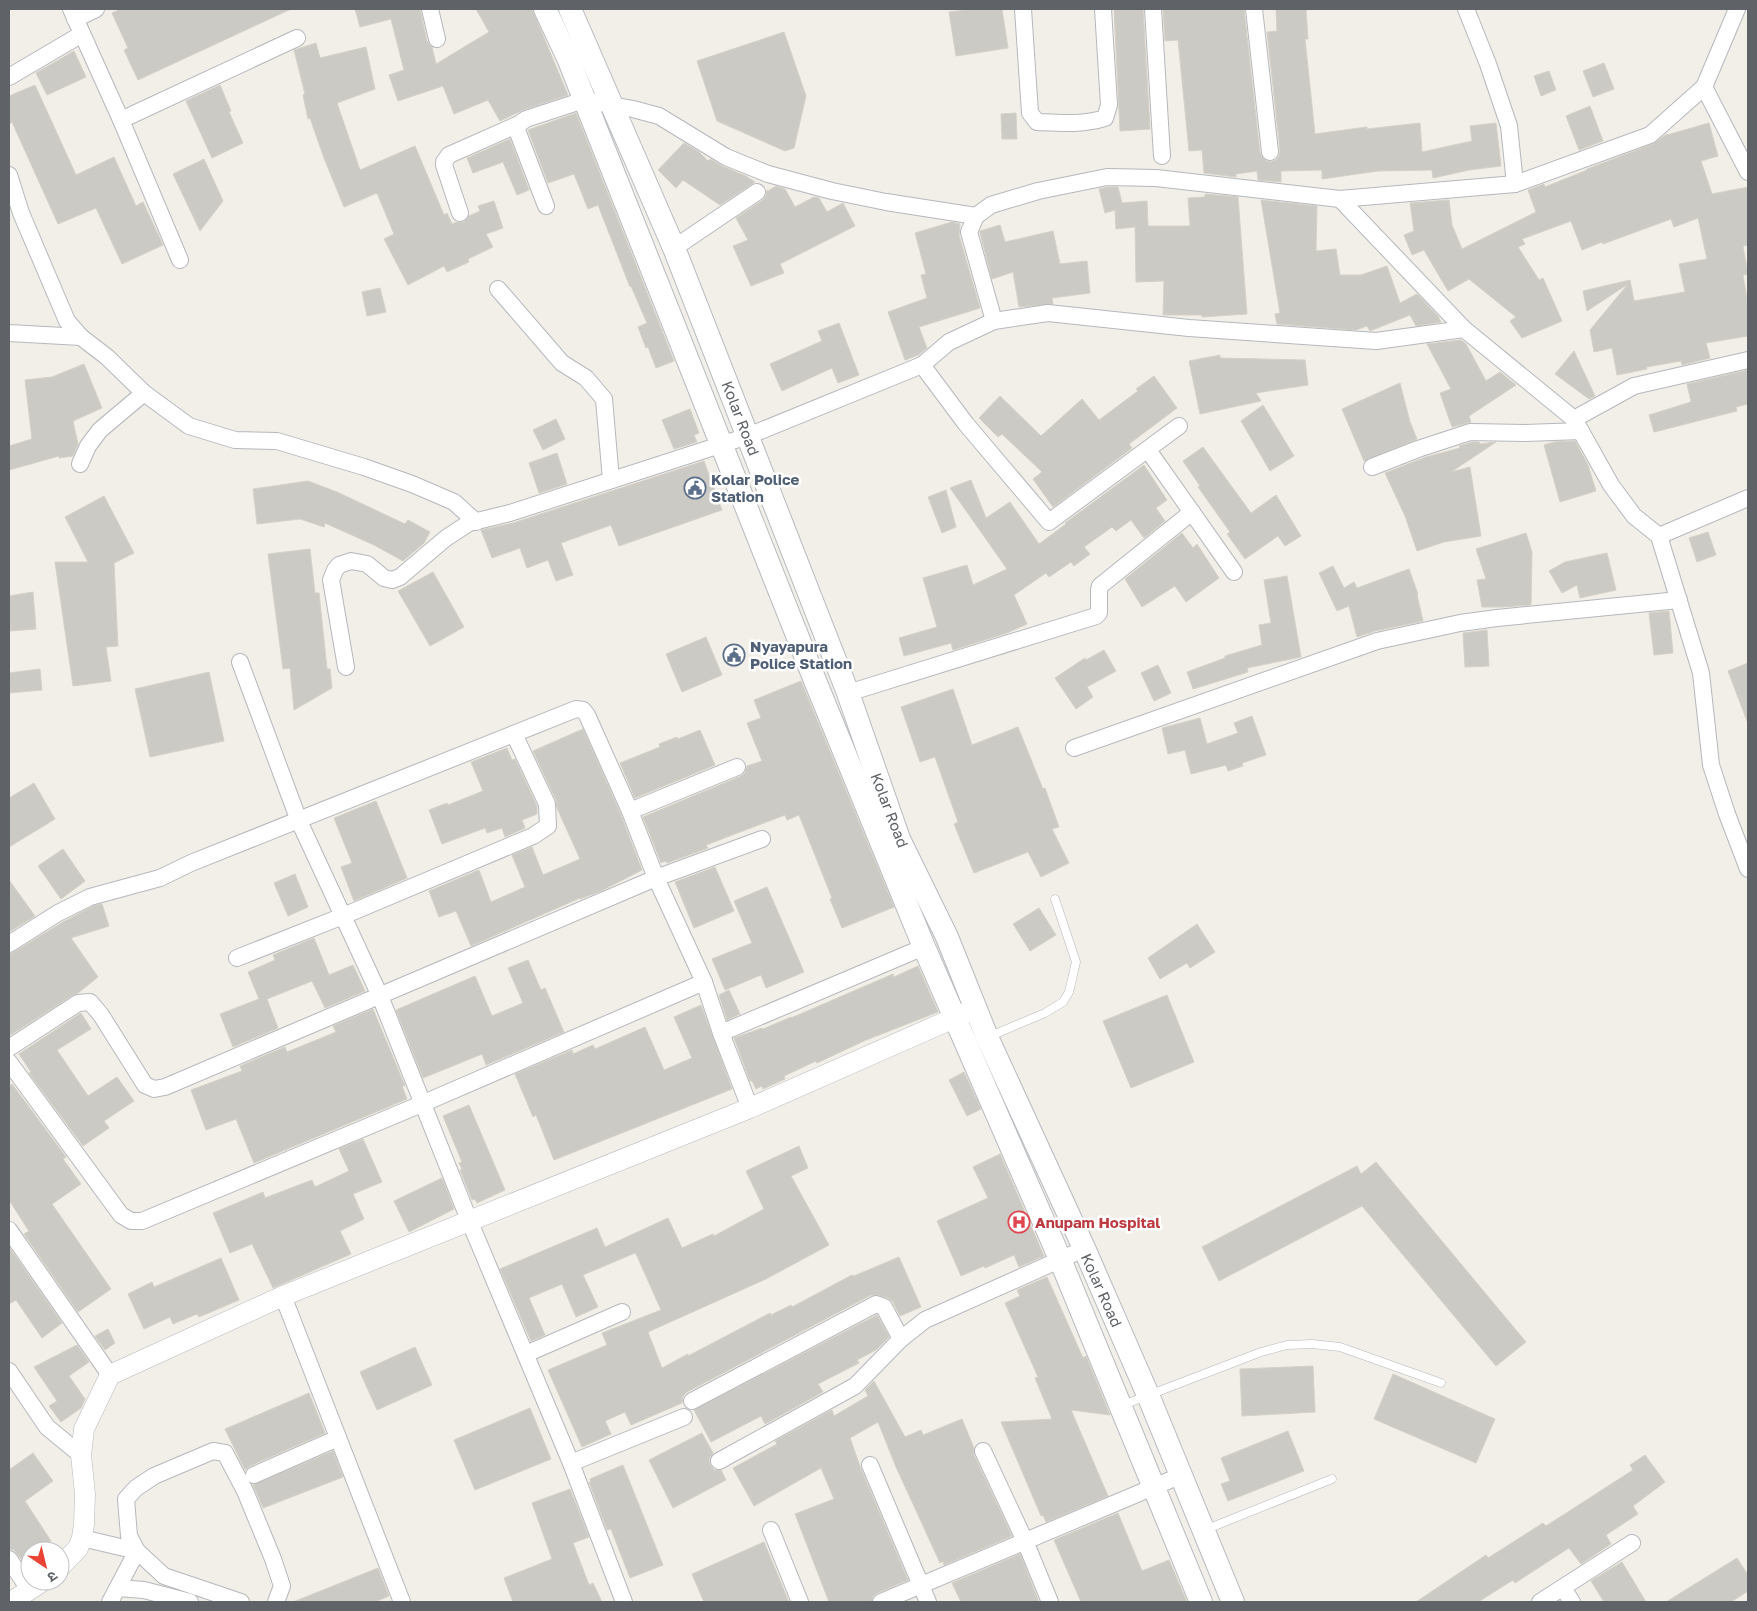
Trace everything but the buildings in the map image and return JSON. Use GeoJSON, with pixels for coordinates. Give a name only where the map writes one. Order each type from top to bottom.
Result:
{"type":"FeatureCollection","features":[{"type":"Feature","properties":{"kind":"main road","name":"Kolar Road"},"geometry":{"type":"LineString","coordinates":[[545,9],[568,58],[805,656],[924,947],[956,1017],[978,1041],[1084,1249],[1148,1394],[1182,1475],[1202,1531],[1233,1602]]}},
{"type":"Feature","properties":{"kind":"main road","name":"Kolar Road"},"geometry":{"type":"LineString","coordinates":[[570,9],[674,248],[848,693],[900,839],[947,937],[976,1008],[978,1041],[1060,1259],[1202,1602]]}},
{"type":"Feature","properties":{"kind":"main road"},"geometry":{"type":"LineString","coordinates":[[805,656],[830,647]]}},
{"type":"Feature","properties":{"kind":"street"},"geometry":{"type":"LineString","coordinates":[[96,9],[73,14],[121,120],[180,260]]}},
{"type":"Feature","properties":{"kind":"street"},"geometry":{"type":"LineString","coordinates":[[430,9],[437,39]]}},
{"type":"Feature","properties":{"kind":"street"},"geometry":{"type":"LineString","coordinates":[[1023,9],[1030,113],[1036,122],[1059,123],[1091,122],[1105,118],[1109,105],[1103,9]]}},
{"type":"Feature","properties":{"kind":"street"},"geometry":{"type":"LineString","coordinates":[[1153,9],[1162,156]]}},
{"type":"Feature","properties":{"kind":"street"},"geometry":{"type":"LineString","coordinates":[[1254,9],[1270,152]]}},
{"type":"Feature","properties":{"kind":"street"},"geometry":{"type":"LineString","coordinates":[[1466,9],[1488,64],[1509,126],[1515,184]]}},
{"type":"Feature","properties":{"kind":"street"},"geometry":{"type":"LineString","coordinates":[[994,321],[969,232],[976,216],[991,206],[1028,194],[1106,176],[1156,178],[1340,199],[1515,184],[1650,134],[1704,87],[1737,9]]}},
{"type":"Feature","properties":{"kind":"street"},"geometry":{"type":"LineString","coordinates":[[9,77],[82,34]]}},
{"type":"Feature","properties":{"kind":"street"},"geometry":{"type":"LineString","coordinates":[[121,120],[297,38]]}},
{"type":"Feature","properties":{"kind":"street"},"geometry":{"type":"LineString","coordinates":[[1704,87],[1748,172]]}},
{"type":"Feature","properties":{"kind":"street"},"geometry":{"type":"LineString","coordinates":[[460,213],[444,166],[445,158],[526,119],[584,100],[659,116],[726,157],[768,174],[832,191],[886,202],[976,216]]}},
{"type":"Feature","properties":{"kind":"street"},"geometry":{"type":"LineString","coordinates":[[519,124],[517,130],[546,206]]}},
{"type":"Feature","properties":{"kind":"street"},"geometry":{"type":"LineString","coordinates":[[9,175],[15,215],[67,321],[144,393],[188,426],[235,440],[277,442],[364,467],[412,484],[454,502],[476,522]]}},
{"type":"Feature","properties":{"kind":"street"},"geometry":{"type":"LineString","coordinates":[[674,248],[757,192]]}},
{"type":"Feature","properties":{"kind":"street"},"geometry":{"type":"LineString","coordinates":[[1340,199],[1464,329],[1577,425],[1611,485],[1634,516],[1659,536],[1701,673],[1711,766],[1726,814],[1748,869]]}},
{"type":"Feature","properties":{"kind":"street"},"geometry":{"type":"LineString","coordinates":[[498,289],[562,363],[586,378],[604,399],[610,480]]}},
{"type":"Feature","properties":{"kind":"street"},"geometry":{"type":"LineString","coordinates":[[346,667],[331,580],[335,570],[340,565],[351,561],[367,564],[384,578],[392,580],[400,577],[446,538],[469,523],[510,513],[748,436],[922,365],[949,342],[994,321],[1048,313],[1189,328],[1376,341],[1464,329]]}},
{"type":"Feature","properties":{"kind":"street"},"geometry":{"type":"LineString","coordinates":[[9,332],[81,336]]}},
{"type":"Feature","properties":{"kind":"street"},"geometry":{"type":"LineString","coordinates":[[1372,467],[1470,432],[1525,433],[1577,425],[1634,386],[1748,360]]}},
{"type":"Feature","properties":{"kind":"street"},"geometry":{"type":"LineString","coordinates":[[922,365],[966,424],[1047,522],[1052,522],[1179,426]]}},
{"type":"Feature","properties":{"kind":"street"},"geometry":{"type":"LineString","coordinates":[[80,464],[88,446],[100,430],[144,393]]}},
{"type":"Feature","properties":{"kind":"street"},"geometry":{"type":"LineString","coordinates":[[1148,450],[1234,572]]}},
{"type":"Feature","properties":{"kind":"street"},"geometry":{"type":"LineString","coordinates":[[1659,536],[1748,498]]}},
{"type":"Feature","properties":{"kind":"street"},"geometry":{"type":"LineString","coordinates":[[848,693],[1096,616],[1099,613],[1100,586],[1192,512]]}},
{"type":"Feature","properties":{"kind":"street"},"geometry":{"type":"LineString","coordinates":[[1074,748],[1377,642],[1460,623],[1679,600]]}},
{"type":"Feature","properties":{"kind":"street"},"geometry":{"type":"LineString","coordinates":[[240,662],[299,821],[380,996],[469,1220],[572,1463],[624,1602]]}},
{"type":"Feature","properties":{"kind":"street"},"geometry":{"type":"LineString","coordinates":[[9,944],[58,912],[90,897],[160,878],[190,863],[299,821],[576,708],[583,710],[630,811],[656,878],[704,982],[721,1034],[750,1108]]}},
{"type":"Feature","properties":{"kind":"street"},"geometry":{"type":"LineString","coordinates":[[237,958],[343,916],[533,836],[548,826],[547,804],[514,734]]}},
{"type":"Feature","properties":{"kind":"street"},"geometry":{"type":"LineString","coordinates":[[630,811],[737,766]]}},
{"type":"Feature","properties":{"kind":"street"},"geometry":{"type":"LineString","coordinates":[[9,1048],[78,1003],[90,1002],[101,1015],[145,1085],[154,1089],[165,1087],[656,878],[762,839]]}},
{"type":"Feature","properties":{"kind":"street"},"geometry":{"type":"LineString","coordinates":[[721,1034],[924,947]]}},
{"type":"Feature","properties":{"kind":"street"},"geometry":{"type":"LineString","coordinates":[[9,1062],[121,1215],[131,1221],[142,1222],[704,982]]}},
{"type":"Feature","properties":{"kind":"street"},"geometry":{"type":"LineString","coordinates":[[70,1556],[78,1548],[84,1524],[85,1494],[81,1455],[84,1429],[110,1375],[283,1296],[750,1108],[976,1008]]}},
{"type":"Feature","properties":{"kind":"street"},"geometry":{"type":"LineString","coordinates":[[9,1230],[110,1375]]}},
{"type":"Feature","properties":{"kind":"street"},"geometry":{"type":"LineString","coordinates":[[719,1461],[855,1386],[901,1339],[926,1320],[1084,1249]]}},
{"type":"Feature","properties":{"kind":"street"},"geometry":{"type":"LineString","coordinates":[[283,1296],[402,1602]]}},
{"type":"Feature","properties":{"kind":"street"},"geometry":{"type":"LineString","coordinates":[[692,1401],[876,1304],[884,1307],[901,1339]]}},
{"type":"Feature","properties":{"kind":"street"},"geometry":{"type":"LineString","coordinates":[[526,1354],[622,1312]]}},
{"type":"Feature","properties":{"kind":"street"},"geometry":{"type":"LineString","coordinates":[[9,1371],[14,1392],[46,1426],[81,1455]]}},
{"type":"Feature","properties":{"kind":"street"},"geometry":{"type":"LineString","coordinates":[[572,1463],[684,1418]]}},
{"type":"Feature","properties":{"kind":"street"},"geometry":{"type":"LineString","coordinates":[[254,1475],[338,1438]]}},
{"type":"Feature","properties":{"kind":"street"},"geometry":{"type":"LineString","coordinates":[[983,1451],[1025,1541],[1050,1602]]}},
{"type":"Feature","properties":{"kind":"street"},"geometry":{"type":"LineString","coordinates":[[241,1602],[164,1576],[137,1551],[129,1536],[126,1499],[136,1488],[154,1476],[213,1452],[225,1453],[245,1491],[274,1559],[282,1586],[276,1602]]}},
{"type":"Feature","properties":{"kind":"street"},"geometry":{"type":"LineString","coordinates":[[870,1464],[928,1602]]}},
{"type":"Feature","properties":{"kind":"street"},"geometry":{"type":"LineString","coordinates":[[881,1602],[1182,1475]]}},
{"type":"Feature","properties":{"kind":"street"},"geometry":{"type":"LineString","coordinates":[[771,1530],[800,1602]]}},
{"type":"Feature","properties":{"kind":"street"},"geometry":{"type":"LineString","coordinates":[[82,1538],[137,1551]]}},
{"type":"Feature","properties":{"kind":"street"},"geometry":{"type":"LineString","coordinates":[[1540,1602],[1632,1543]]}},
{"type":"Feature","properties":{"kind":"street"},"geometry":{"type":"LineString","coordinates":[[114,1595],[137,1551]]}},
{"type":"Feature","properties":{"kind":"street"},"geometry":{"type":"LineString","coordinates":[[9,1559],[20,1570]]}},
{"type":"Feature","properties":{"kind":"street"},"geometry":{"type":"LineString","coordinates":[[1564,1588],[1572,1602]]}},
{"type":"Feature","properties":{"kind":"street"},"geometry":{"type":"LineString","coordinates":[[114,1595],[144,1590],[190,1602]]}},
{"type":"Feature","properties":{"kind":"street"},"geometry":{"type":"LineString","coordinates":[[11,1602],[28,1591]]}},
{"type":"Feature","properties":{"kind":"lane"},"geometry":{"type":"LineString","coordinates":[[978,1041],[1045,1013],[1062,1002],[1069,992],[1076,962],[1055,899]]}},
{"type":"Feature","properties":{"kind":"lane"},"geometry":{"type":"LineString","coordinates":[[1121,1405],[1261,1352],[1286,1345],[1312,1344],[1340,1347],[1441,1383]]}},
{"type":"Feature","properties":{"kind":"lane"},"geometry":{"type":"LineString","coordinates":[[1202,1531],[1332,1479]]}},
{"type":"Feature","properties":{"kind":"place","name":"Kolar Police Station"},"geometry":{"type":"Point","coordinates":[695,488]}},
{"type":"Feature","properties":{"kind":"place","name":"Nyayapura Police Station"},"geometry":{"type":"Point","coordinates":[734,655]}},
{"type":"Feature","properties":{"kind":"place","name":"Anupam Hospital"},"geometry":{"type":"Point","coordinates":[1019,1222]}}]}
